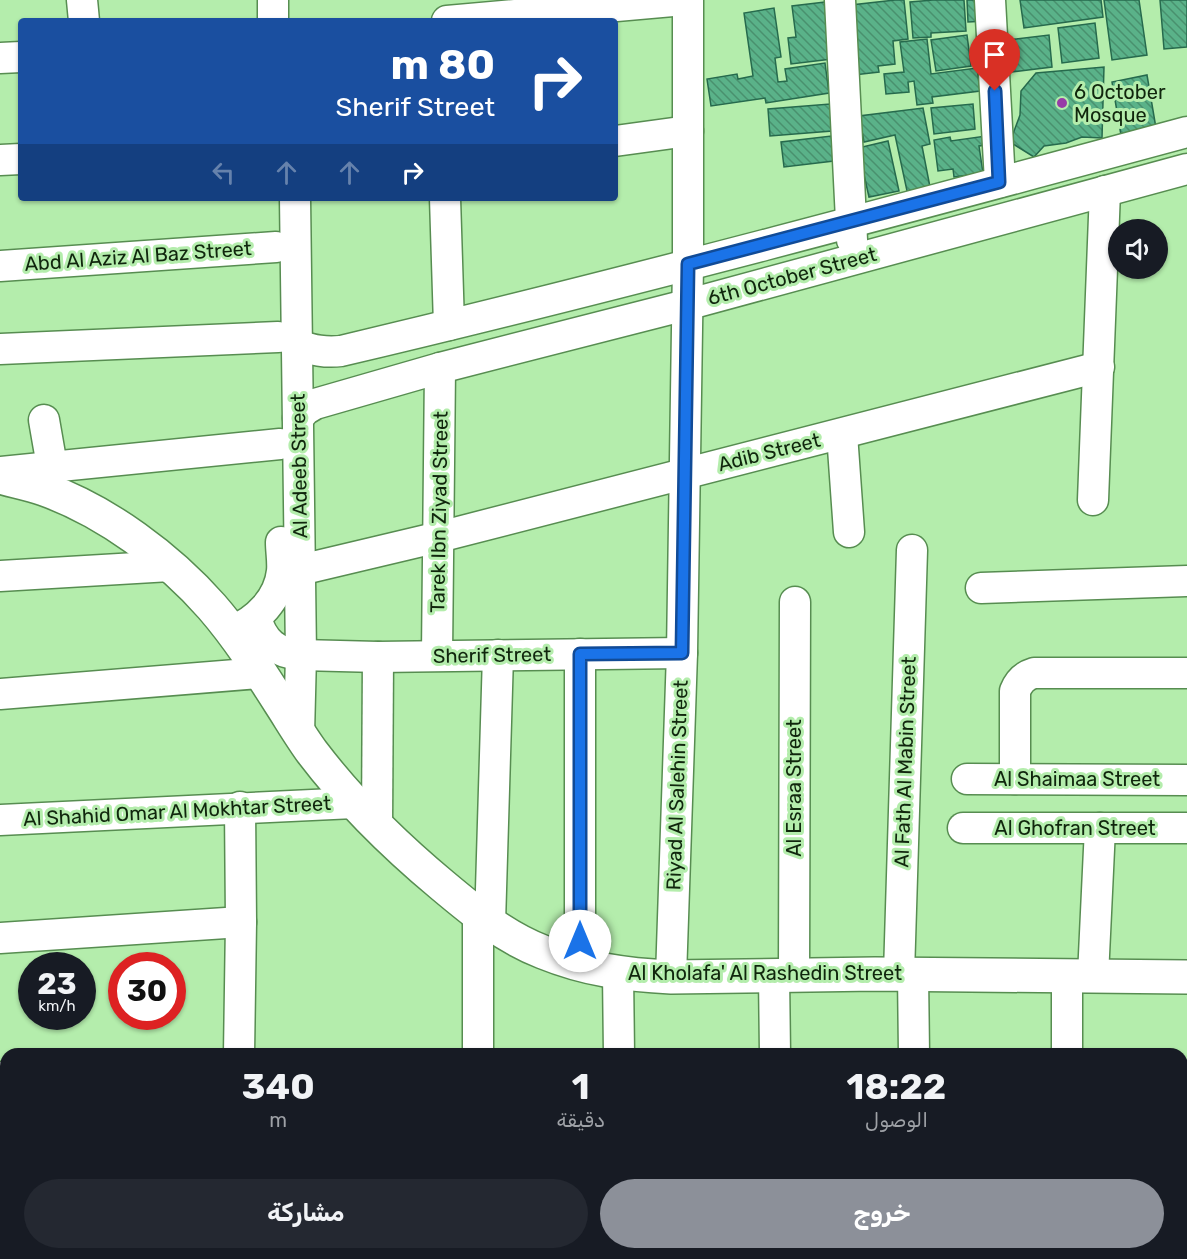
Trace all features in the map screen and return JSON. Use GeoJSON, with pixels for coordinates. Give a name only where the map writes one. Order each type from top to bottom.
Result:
{"type":"FeatureCollection","features":[{"type":"Feature","properties":{"kind":"main road","name":"Al Kholafa' Al Rashedin Street"},"geometry":{"type":"LineString","coordinates":[[0,477],[44,489],[105,518],[134,537],[170,566],[212,606],[244,625],[260,673],[299,734],[354,803],[410,858],[484,919],[541,951],[580,965],[637,976],[906,974],[1187,977]]}},
{"type":"Feature","properties":{"kind":"street"},"geometry":{"type":"LineString","coordinates":[[82,0],[84,18]]}},
{"type":"Feature","properties":{"kind":"street"},"geometry":{"type":"LineString","coordinates":[[273,0],[273,18]]}},
{"type":"Feature","properties":{"kind":"street"},"geometry":{"type":"LineString","coordinates":[[293,0],[293,18]]}},
{"type":"Feature","properties":{"kind":"street"},"geometry":{"type":"LineString","coordinates":[[481,18],[686,0]]}},
{"type":"Feature","properties":{"kind":"street","name":"Riyad Al Salehin Street"},"geometry":{"type":"LineString","coordinates":[[671,977],[682,653],[688,264],[686,0]]}},
{"type":"Feature","properties":{"kind":"street"},"geometry":{"type":"LineString","coordinates":[[840,0],[853,259]]}},
{"type":"Feature","properties":{"kind":"street"},"geometry":{"type":"LineString","coordinates":[[990,0],[999,182]]}},
{"type":"Feature","properties":{"kind":"street"},"geometry":{"type":"LineString","coordinates":[[0,58],[18,57]]}},
{"type":"Feature","properties":{"kind":"street"},"geometry":{"type":"LineString","coordinates":[[618,141],[688,132]]}},
{"type":"Feature","properties":{"kind":"street","name":"6th October Street"},"geometry":{"type":"LineString","coordinates":[[0,349],[288,341],[313,350],[341,351],[851,222],[1187,132]]}},
{"type":"Feature","properties":{"kind":"street"},"geometry":{"type":"LineString","coordinates":[[0,160],[18,159]]}},
{"type":"Feature","properties":{"kind":"street","name":"6th October Street"},"geometry":{"type":"LineString","coordinates":[[298,418],[304,410],[315,404],[440,368],[686,305],[1187,169]]}},
{"type":"Feature","properties":{"kind":"street"},"geometry":{"type":"LineString","coordinates":[[1093,500],[1105,191]]}},
{"type":"Feature","properties":{"kind":"street","name":"Al Adeeb Street"},"geometry":{"type":"LineString","coordinates":[[276,201],[276,247],[298,418],[301,655],[299,734]]}},
{"type":"Feature","properties":{"kind":"street","name":"Al Adeeb Street"},"geometry":{"type":"LineString","coordinates":[[244,625],[265,608],[273,597],[282,571],[280,444],[295,201]]}},
{"type":"Feature","properties":{"kind":"street"},"geometry":{"type":"LineString","coordinates":[[445,201],[449,325]]}},
{"type":"Feature","properties":{"kind":"street","name":"Abd Al Aziz Al Baz Street"},"geometry":{"type":"LineString","coordinates":[[0,266],[276,247]]}},
{"type":"Feature","properties":{"kind":"street","name":"Tarek Ibn Ziyad Street"},"geometry":{"type":"LineString","coordinates":[[437,655],[440,368]]}},
{"type":"Feature","properties":{"kind":"street","name":"Adib Street"},"geometry":{"type":"LineString","coordinates":[[300,570],[439,537],[1099,368]]}},
{"type":"Feature","properties":{"kind":"street"},"geometry":{"type":"LineString","coordinates":[[44,420],[52,466]]}},
{"type":"Feature","properties":{"kind":"street"},"geometry":{"type":"LineString","coordinates":[[843,434],[849,532]]}},
{"type":"Feature","properties":{"kind":"street"},"geometry":{"type":"LineString","coordinates":[[0,472],[280,444]]}},
{"type":"Feature","properties":{"kind":"street","name":"Al Fath Al Mabin Street"},"geometry":{"type":"LineString","coordinates":[[912,550],[906,974],[913,1048]]}},
{"type":"Feature","properties":{"kind":"street"},"geometry":{"type":"LineString","coordinates":[[0,576],[170,566]]}},
{"type":"Feature","properties":{"kind":"street"},"geometry":{"type":"LineString","coordinates":[[981,588],[1187,581]]}},
{"type":"Feature","properties":{"kind":"street","name":"Al Esraa Street"},"geometry":{"type":"LineString","coordinates":[[776,1048],[784,975],[795,602]]}},
{"type":"Feature","properties":{"kind":"street","name":"Sherif Street"},"geometry":{"type":"LineString","coordinates":[[244,625],[259,628],[264,638],[280,651],[301,655],[378,657],[682,653]]}},
{"type":"Feature","properties":{"kind":"street"},"geometry":{"type":"LineString","coordinates":[[580,654],[580,965]]}},
{"type":"Feature","properties":{"kind":"street"},"geometry":{"type":"LineString","coordinates":[[478,1048],[498,655]]}},
{"type":"Feature","properties":{"kind":"street"},"geometry":{"type":"LineString","coordinates":[[377,827],[378,657]]}},
{"type":"Feature","properties":{"kind":"street"},"geometry":{"type":"LineString","coordinates":[[0,694],[260,673]]}},
{"type":"Feature","properties":{"kind":"street"},"geometry":{"type":"LineString","coordinates":[[1016,779],[1016,691],[1017,685],[1028,675],[1034,673],[1187,673]]}},
{"type":"Feature","properties":{"kind":"street","name":"Al Shaimaa Street"},"geometry":{"type":"LineString","coordinates":[[967,778],[1187,780]]}},
{"type":"Feature","properties":{"kind":"street","name":"Al Shahid Omar Al Mokhtar Street"},"geometry":{"type":"LineString","coordinates":[[0,820],[354,803]]}},
{"type":"Feature","properties":{"kind":"street"},"geometry":{"type":"LineString","coordinates":[[239,1048],[240,807]]}},
{"type":"Feature","properties":{"kind":"street","name":"Al Ghofran Street"},"geometry":{"type":"LineString","coordinates":[[963,828],[1187,828]]}},
{"type":"Feature","properties":{"kind":"street"},"geometry":{"type":"LineString","coordinates":[[1069,1048],[1100,828]]}},
{"type":"Feature","properties":{"kind":"street"},"geometry":{"type":"LineString","coordinates":[[0,938],[241,922]]}},
{"type":"Feature","properties":{"kind":"street"},"geometry":{"type":"LineString","coordinates":[[618,973],[619,1048]]}},
{"type":"Feature","properties":{"kind":"building"},"geometry":{"type":"Polygon","coordinates":[[[904,0],[908,39],[893,41],[895,64],[878,66],[879,72],[854,75],[851,5],[904,0]]]}},
{"type":"Feature","properties":{"kind":"building"},"geometry":{"type":"Polygon","coordinates":[[[964,0],[966,31],[931,33],[931,37],[913,38],[910,2],[964,0]]]}},
{"type":"Feature","properties":{"kind":"building"},"geometry":{"type":"Polygon","coordinates":[[[967,0],[984,0],[986,21],[968,22],[967,0]]]}},
{"type":"Feature","properties":{"kind":"building"},"geometry":{"type":"Polygon","coordinates":[[[1020,0],[1101,0],[1103,17],[1024,28],[1020,0]]]}},
{"type":"Feature","properties":{"kind":"building"},"geometry":{"type":"Polygon","coordinates":[[[1104,0],[1139,0],[1147,55],[1112,60],[1104,0]]]}},
{"type":"Feature","properties":{"kind":"building"},"geometry":{"type":"Polygon","coordinates":[[[1160,0],[1187,0],[1187,47],[1164,49],[1160,0]]]}},
{"type":"Feature","properties":{"kind":"building"},"geometry":{"type":"Polygon","coordinates":[[[833,1],[840,58],[791,64],[788,38],[796,37],[792,6],[833,1]]]}},
{"type":"Feature","properties":{"kind":"building"},"geometry":{"type":"Polygon","coordinates":[[[774,8],[781,57],[775,58],[778,82],[787,81],[785,69],[825,63],[829,93],[766,103],[765,98],[711,106],[707,79],[737,74],[738,79],[753,76],[744,13],[774,8]]]}},
{"type":"Feature","properties":{"kind":"building"},"geometry":{"type":"Polygon","coordinates":[[[1095,23],[1099,58],[1062,63],[1058,28],[1095,23]]]}},
{"type":"Feature","properties":{"kind":"building"},"geometry":{"type":"Polygon","coordinates":[[[967,35],[971,66],[936,71],[931,40],[967,35]]]}},
{"type":"Feature","properties":{"kind":"building"},"geometry":{"type":"Polygon","coordinates":[[[1049,35],[1052,67],[995,74],[991,42],[1049,35]]]}},
{"type":"Feature","properties":{"kind":"building"},"geometry":{"type":"Polygon","coordinates":[[[927,39],[931,74],[977,68],[980,91],[932,97],[933,103],[917,105],[914,81],[908,82],[909,92],[886,94],[884,74],[904,72],[900,42],[927,39]]]}},
{"type":"Feature","properties":{"kind":"building","name":"6 October Mosque"},"geometry":{"type":"Polygon","coordinates":[[[1104,67],[1102,138],[1082,137],[1066,143],[1044,146],[1034,157],[1010,142],[1020,115],[1021,91],[1036,73],[1104,67]]]}},
{"type":"Feature","properties":{"kind":"building"},"geometry":{"type":"Polygon","coordinates":[[[1147,75],[1157,134],[1122,141],[1112,82],[1147,75]]]}},
{"type":"Feature","properties":{"kind":"building"},"geometry":{"type":"Polygon","coordinates":[[[830,104],[832,131],[770,136],[768,109],[830,104]]]}},
{"type":"Feature","properties":{"kind":"building"},"geometry":{"type":"Polygon","coordinates":[[[973,104],[975,129],[934,134],[931,108],[973,104]]]}},
{"type":"Feature","properties":{"kind":"building"},"geometry":{"type":"Polygon","coordinates":[[[923,108],[930,144],[922,146],[930,187],[907,191],[895,135],[864,142],[859,116],[923,108]]]}},
{"type":"Feature","properties":{"kind":"building"},"geometry":{"type":"Polygon","coordinates":[[[840,135],[842,160],[784,167],[781,142],[840,135]]]}},
{"type":"Feature","properties":{"kind":"building"},"geometry":{"type":"Polygon","coordinates":[[[993,135],[995,144],[979,146],[983,173],[954,177],[953,169],[938,171],[934,140],[950,137],[951,141],[993,135]]]}},
{"type":"Feature","properties":{"kind":"building"},"geometry":{"type":"Polygon","coordinates":[[[888,141],[899,191],[869,197],[858,148],[888,141]]]}},
{"type":"Feature","properties":{"kind":"place","name":"6 October Mosque"},"geometry":{"type":"Point","coordinates":[1062,103]}},
{"type":"Feature","properties":{"kind":"route"},"geometry":{"type":"LineString","coordinates":[[580,941],[580,654],[682,653],[688,264],[999,182],[995,91]]}}]}
